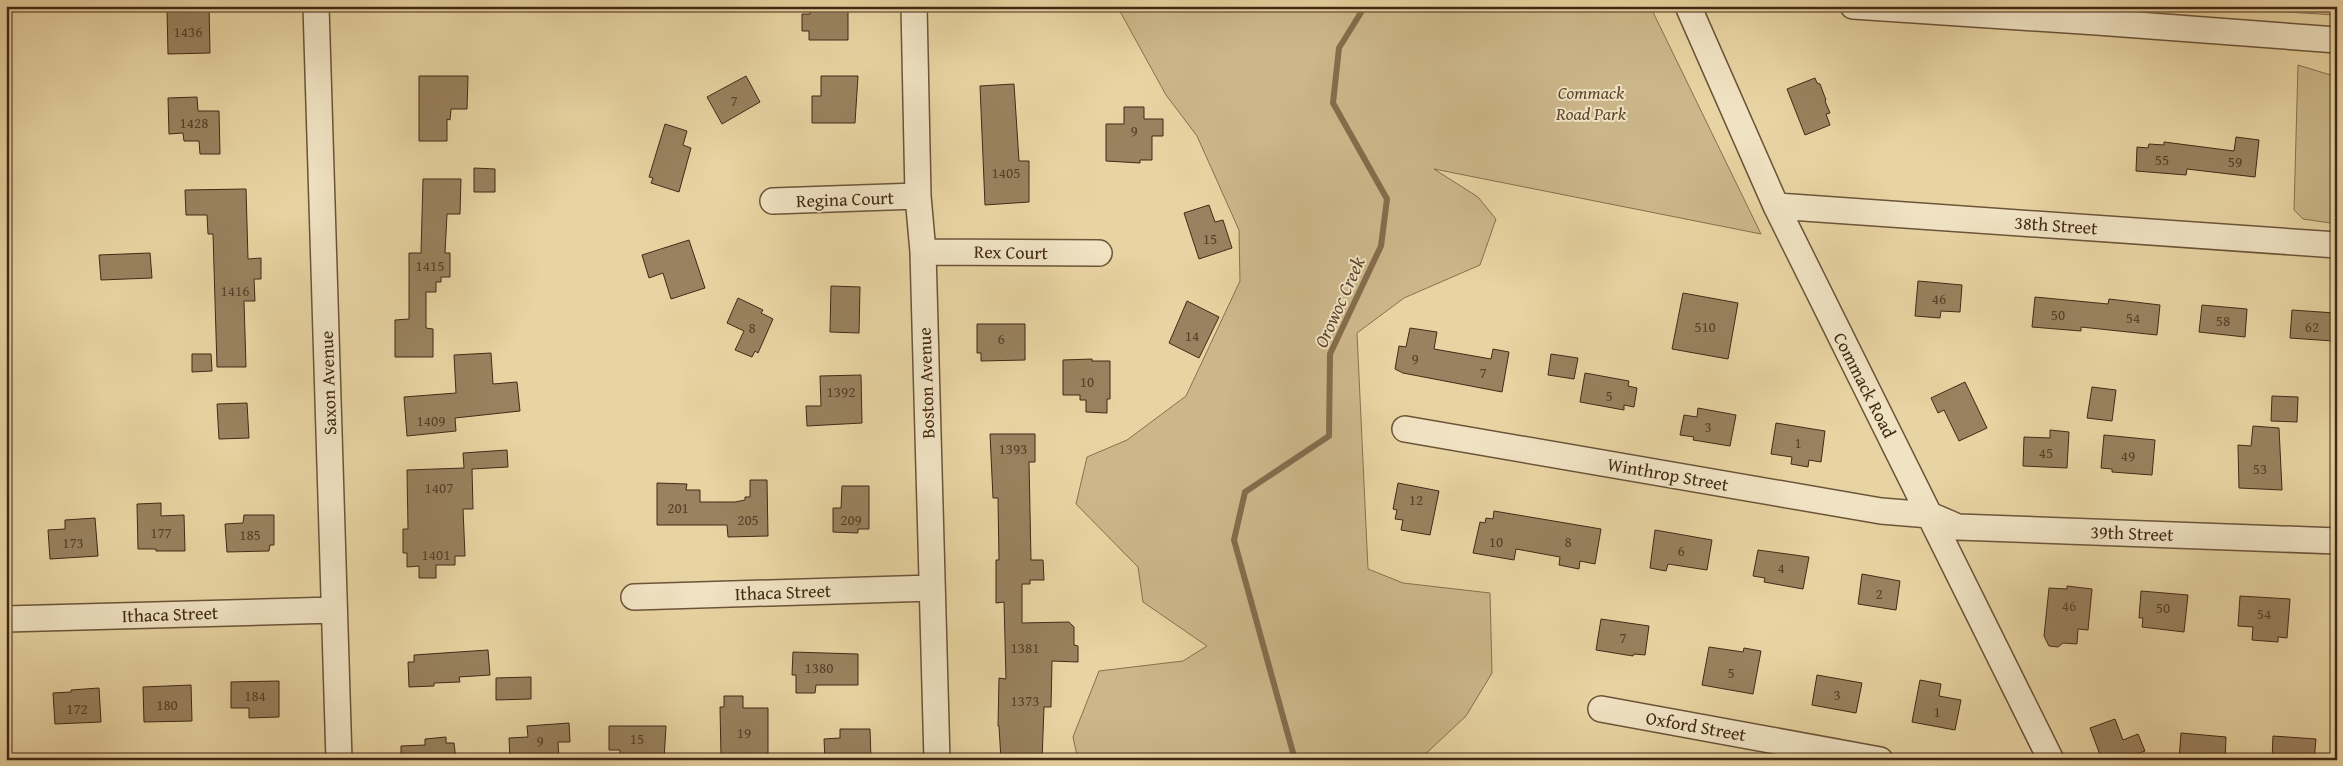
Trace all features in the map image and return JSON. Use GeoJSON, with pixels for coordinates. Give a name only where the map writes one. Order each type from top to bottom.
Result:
{"type":"FeatureCollection","features":[{"type":"Feature","properties":{"kind":"street","name":"Saxon Avenue"},"geometry":{"type":"LineString","coordinates":[[316,6],[339,760]]}},
{"type":"Feature","properties":{"kind":"street","name":"Boston Avenue"},"geometry":{"type":"LineString","coordinates":[[914,6],[918,196],[922,252],[936,760]]}},
{"type":"Feature","properties":{"kind":"street","name":"Commack Road"},"geometry":{"type":"LineString","coordinates":[[1688,6],[1776,206],[2051,760]]}},
{"type":"Feature","properties":{"kind":"street"},"geometry":{"type":"LineString","coordinates":[[1853,6],[2337,40]]}},
{"type":"Feature","properties":{"kind":"street","name":"Regina Court"},"geometry":{"type":"LineString","coordinates":[[773,201],[918,196]]}},
{"type":"Feature","properties":{"kind":"street","name":"38th Street"},"geometry":{"type":"LineString","coordinates":[[1776,206],[2337,245]]}},
{"type":"Feature","properties":{"kind":"street","name":"Rex Court"},"geometry":{"type":"LineString","coordinates":[[922,252],[1099,253]]}},
{"type":"Feature","properties":{"kind":"street","name":"Winthrop Street"},"geometry":{"type":"LineString","coordinates":[[1405,429],[1881,511],[1930,516]]}},
{"type":"Feature","properties":{"kind":"street","name":"39th Street"},"geometry":{"type":"LineString","coordinates":[[1930,516],[1958,527],[2337,541]]}},
{"type":"Feature","properties":{"kind":"street","name":"Ithaca Street"},"geometry":{"type":"LineString","coordinates":[[634,596],[932,588]]}},
{"type":"Feature","properties":{"kind":"street","name":"Ithaca Street"},"geometry":{"type":"LineString","coordinates":[[6,619],[334,610]]}},
{"type":"Feature","properties":{"kind":"street","name":"Oxford Street"},"geometry":{"type":"LineString","coordinates":[[1600,708],[1880,760]]}},
{"type":"Feature","properties":{"kind":"green space","name":"Commack Road Park"},"geometry":{"type":"Polygon","coordinates":[[[1117,6],[1650,6],[1761,234],[1434,169],[1478,197],[1496,219],[1480,265],[1404,298],[1357,333],[1368,569],[1403,583],[1490,593],[1492,673],[1466,716],[1419,760],[1078,760],[1073,737],[1099,671],[1183,661],[1207,646],[1143,602],[1138,567],[1076,504],[1087,457],[1127,440],[1186,396],[1240,281],[1239,230],[1197,136],[1166,95],[1117,6]]]}},
{"type":"Feature","properties":{"kind":"green space"},"geometry":{"type":"Polygon","coordinates":[[[2190,6],[2337,6],[2337,16],[2335,15],[2190,6]]]}},
{"type":"Feature","properties":{"kind":"green space"},"geometry":{"type":"Polygon","coordinates":[[[2298,65],[2337,77],[2337,224],[2303,219],[2294,210],[2298,65]]]}},
{"type":"Feature","properties":{"kind":"building"},"geometry":{"type":"Polygon","coordinates":[[[821,6],[848,6],[848,40],[809,40],[809,31],[802,31],[802,14],[810,14],[810,9],[821,9],[821,6]]]}},
{"type":"Feature","properties":{"kind":"building"},"geometry":{"type":"Polygon","coordinates":[[[209,7],[210,53],[168,54],[167,8],[209,7]]]}},
{"type":"Feature","properties":{"kind":"building"},"geometry":{"type":"Polygon","coordinates":[[[419,76],[468,76],[467,109],[451,109],[450,120],[447,119],[447,141],[419,141],[419,76]]]}},
{"type":"Feature","properties":{"kind":"building"},"geometry":{"type":"Polygon","coordinates":[[[746,76],[760,102],[722,124],[707,97],[746,76]]]}},
{"type":"Feature","properties":{"kind":"building"},"geometry":{"type":"Polygon","coordinates":[[[821,76],[858,76],[855,123],[812,123],[812,96],[821,96],[821,76]]]}},
{"type":"Feature","properties":{"kind":"building"},"geometry":{"type":"Polygon","coordinates":[[[1815,78],[1817,83],[1820,84],[1826,100],[1830,113],[1826,114],[1830,125],[1805,135],[1787,89],[1815,78]]]}},
{"type":"Feature","properties":{"kind":"building"},"geometry":{"type":"Polygon","coordinates":[[[1014,84],[1019,161],[1029,161],[1029,202],[985,205],[980,86],[1014,84]]]}},
{"type":"Feature","properties":{"kind":"building"},"geometry":{"type":"Polygon","coordinates":[[[197,97],[198,111],[219,111],[220,154],[200,154],[199,141],[184,141],[183,133],[169,134],[168,98],[197,97]]]}},
{"type":"Feature","properties":{"kind":"building"},"geometry":{"type":"Polygon","coordinates":[[[1124,107],[1144,107],[1144,119],[1163,119],[1163,136],[1152,136],[1152,160],[1140,160],[1140,163],[1106,161],[1106,124],[1124,124],[1124,107]]]}},
{"type":"Feature","properties":{"kind":"building"},"geometry":{"type":"Polygon","coordinates":[[[665,124],[687,131],[683,145],[691,148],[679,192],[651,183],[653,178],[649,177],[665,124]]]}},
{"type":"Feature","properties":{"kind":"building"},"geometry":{"type":"Polygon","coordinates":[[[2236,137],[2259,140],[2255,177],[2187,169],[2186,175],[2136,171],[2137,147],[2148,148],[2149,144],[2164,145],[2164,142],[2234,151],[2236,137]]]}},
{"type":"Feature","properties":{"kind":"building"},"geometry":{"type":"Polygon","coordinates":[[[474,168],[495,169],[495,192],[474,192],[474,168]]]}},
{"type":"Feature","properties":{"kind":"building"},"geometry":{"type":"Polygon","coordinates":[[[423,179],[461,179],[460,214],[447,214],[445,253],[450,253],[450,277],[441,277],[441,282],[436,282],[436,292],[426,292],[426,328],[433,329],[433,357],[395,357],[395,320],[409,319],[409,253],[421,253],[423,179]]]}},
{"type":"Feature","properties":{"kind":"building"},"geometry":{"type":"Polygon","coordinates":[[[246,189],[248,259],[261,258],[261,279],[254,279],[255,301],[244,301],[246,367],[217,367],[213,234],[208,234],[207,215],[186,215],[185,190],[246,189]]]}},
{"type":"Feature","properties":{"kind":"building"},"geometry":{"type":"Polygon","coordinates":[[[1209,205],[1215,222],[1223,220],[1232,248],[1199,259],[1184,213],[1209,205]]]}},
{"type":"Feature","properties":{"kind":"building"},"geometry":{"type":"Polygon","coordinates":[[[689,240],[705,288],[671,299],[663,273],[649,278],[642,255],[689,240]]]}},
{"type":"Feature","properties":{"kind":"building"},"geometry":{"type":"Polygon","coordinates":[[[150,253],[152,278],[101,280],[99,255],[150,253]]]}},
{"type":"Feature","properties":{"kind":"building"},"geometry":{"type":"Polygon","coordinates":[[[1918,281],[1962,285],[1960,312],[1941,311],[1940,318],[1915,316],[1918,281]]]}},
{"type":"Feature","properties":{"kind":"building"},"geometry":{"type":"Polygon","coordinates":[[[831,286],[860,287],[859,333],[830,332],[831,286]]]}},
{"type":"Feature","properties":{"kind":"building"},"geometry":{"type":"Polygon","coordinates":[[[1683,293],[1738,303],[1728,359],[1672,349],[1683,293]]]}},
{"type":"Feature","properties":{"kind":"building"},"geometry":{"type":"Polygon","coordinates":[[[2035,297],[2108,304],[2109,299],[2160,305],[2157,335],[2081,327],[2081,331],[2032,327],[2035,297]]]}},
{"type":"Feature","properties":{"kind":"building"},"geometry":{"type":"Polygon","coordinates":[[[738,298],[763,310],[761,313],[773,319],[758,353],[755,351],[752,357],[735,350],[744,331],[727,323],[738,298]]]}},
{"type":"Feature","properties":{"kind":"building"},"geometry":{"type":"Polygon","coordinates":[[[1187,301],[1219,317],[1199,358],[1169,343],[1187,301]]]}},
{"type":"Feature","properties":{"kind":"building"},"geometry":{"type":"Polygon","coordinates":[[[2202,305],[2247,309],[2245,337],[2199,332],[2202,305]]]}},
{"type":"Feature","properties":{"kind":"building"},"geometry":{"type":"Polygon","coordinates":[[[2292,310],[2335,313],[2333,341],[2290,338],[2292,310]]]}},
{"type":"Feature","properties":{"kind":"building"},"geometry":{"type":"Polygon","coordinates":[[[977,324],[1025,324],[1025,360],[981,361],[981,353],[977,353],[977,324]]]}},
{"type":"Feature","properties":{"kind":"building"},"geometry":{"type":"Polygon","coordinates":[[[1410,328],[1437,332],[1434,349],[1491,359],[1493,349],[1509,352],[1502,392],[1403,373],[1395,369],[1399,346],[1406,347],[1410,328]]]}},
{"type":"Feature","properties":{"kind":"building"},"geometry":{"type":"Polygon","coordinates":[[[491,353],[493,384],[517,382],[520,411],[455,418],[456,431],[407,436],[404,397],[456,393],[454,355],[491,353]]]}},
{"type":"Feature","properties":{"kind":"building"},"geometry":{"type":"Polygon","coordinates":[[[192,354],[211,354],[212,371],[192,372],[192,354]]]}},
{"type":"Feature","properties":{"kind":"building"},"geometry":{"type":"Polygon","coordinates":[[[1551,354],[1578,358],[1574,379],[1548,375],[1551,354]]]}},
{"type":"Feature","properties":{"kind":"building"},"geometry":{"type":"Polygon","coordinates":[[[1092,359],[1092,361],[1110,361],[1110,399],[1107,399],[1107,413],[1086,412],[1086,400],[1080,400],[1080,395],[1063,395],[1063,360],[1092,359]]]}},
{"type":"Feature","properties":{"kind":"building"},"geometry":{"type":"Polygon","coordinates":[[[1585,373],[1629,381],[1628,386],[1637,388],[1634,407],[1624,405],[1624,410],[1580,402],[1585,373]]]}},
{"type":"Feature","properties":{"kind":"building"},"geometry":{"type":"Polygon","coordinates":[[[861,375],[862,423],[807,426],[806,406],[821,406],[820,376],[861,375]]]}},
{"type":"Feature","properties":{"kind":"building"},"geometry":{"type":"Polygon","coordinates":[[[1965,382],[1987,428],[1959,441],[1944,410],[1938,413],[1931,398],[1965,382]]]}},
{"type":"Feature","properties":{"kind":"building"},"geometry":{"type":"Polygon","coordinates":[[[2092,387],[2116,390],[2112,421],[2087,418],[2092,387]]]}},
{"type":"Feature","properties":{"kind":"building"},"geometry":{"type":"Polygon","coordinates":[[[2272,396],[2298,397],[2297,422],[2271,421],[2272,396]]]}},
{"type":"Feature","properties":{"kind":"building"},"geometry":{"type":"Polygon","coordinates":[[[247,403],[249,438],[219,439],[217,404],[247,403]]]}},
{"type":"Feature","properties":{"kind":"building"},"geometry":{"type":"Polygon","coordinates":[[[1698,408],[1736,415],[1730,446],[1693,440],[1694,437],[1680,435],[1684,415],[1697,417],[1698,408]]]}},
{"type":"Feature","properties":{"kind":"building"},"geometry":{"type":"Polygon","coordinates":[[[1776,423],[1825,431],[1821,462],[1809,460],[1808,467],[1791,464],[1792,457],[1771,454],[1776,423]]]}},
{"type":"Feature","properties":{"kind":"building"},"geometry":{"type":"Polygon","coordinates":[[[2253,426],[2279,428],[2282,490],[2239,488],[2238,445],[2251,446],[2253,426]]]}},
{"type":"Feature","properties":{"kind":"building"},"geometry":{"type":"Polygon","coordinates":[[[2050,430],[2069,432],[2067,468],[2023,466],[2024,437],[2050,438],[2050,430]]]}},
{"type":"Feature","properties":{"kind":"building"},"geometry":{"type":"Polygon","coordinates":[[[990,434],[1035,434],[1035,462],[1029,462],[1031,560],[1043,560],[1044,580],[1030,580],[1030,584],[1022,584],[1022,623],[1069,622],[1074,627],[1074,645],[1078,646],[1078,662],[1052,661],[1051,707],[1044,707],[1042,760],[1001,760],[998,726],[999,678],[1006,679],[1004,602],[996,603],[996,560],[999,560],[998,498],[993,498],[990,434]]]}},
{"type":"Feature","properties":{"kind":"building"},"geometry":{"type":"Polygon","coordinates":[[[2104,435],[2155,440],[2152,475],[2112,472],[2112,469],[2101,468],[2104,435]]]}},
{"type":"Feature","properties":{"kind":"building"},"geometry":{"type":"Polygon","coordinates":[[[507,450],[508,467],[472,469],[473,509],[463,509],[465,556],[455,556],[455,565],[436,565],[436,578],[419,578],[419,566],[407,567],[407,553],[403,553],[403,529],[408,529],[407,470],[464,468],[463,453],[507,450]]]}},
{"type":"Feature","properties":{"kind":"building"},"geometry":{"type":"Polygon","coordinates":[[[750,480],[767,480],[768,536],[728,537],[727,525],[657,525],[657,483],[687,484],[686,490],[700,490],[700,502],[735,502],[745,500],[745,497],[750,497],[750,480]]]}},
{"type":"Feature","properties":{"kind":"building"},"geometry":{"type":"Polygon","coordinates":[[[1398,483],[1439,491],[1430,535],[1401,530],[1403,520],[1395,519],[1397,510],[1393,509],[1398,483]]]}},
{"type":"Feature","properties":{"kind":"building"},"geometry":{"type":"Polygon","coordinates":[[[842,486],[869,486],[869,529],[858,529],[858,533],[833,532],[833,508],[841,508],[842,486]]]}},
{"type":"Feature","properties":{"kind":"building"},"geometry":{"type":"Polygon","coordinates":[[[161,503],[161,516],[184,515],[185,551],[138,549],[137,504],[161,503]]]}},
{"type":"Feature","properties":{"kind":"building"},"geometry":{"type":"Polygon","coordinates":[[[1494,511],[1601,529],[1595,564],[1580,561],[1579,569],[1559,565],[1560,557],[1516,549],[1514,560],[1473,553],[1480,522],[1485,523],[1486,518],[1493,519],[1494,511]]]}},
{"type":"Feature","properties":{"kind":"building"},"geometry":{"type":"Polygon","coordinates":[[[244,515],[274,515],[274,545],[270,545],[269,551],[227,552],[225,524],[243,523],[244,515]]]}},
{"type":"Feature","properties":{"kind":"building"},"geometry":{"type":"Polygon","coordinates":[[[95,518],[98,556],[50,559],[48,530],[65,529],[65,520],[95,518]]]}},
{"type":"Feature","properties":{"kind":"building"},"geometry":{"type":"Polygon","coordinates":[[[1655,530],[1712,540],[1707,570],[1668,564],[1666,571],[1650,568],[1655,530]]]}},
{"type":"Feature","properties":{"kind":"building"},"geometry":{"type":"Polygon","coordinates":[[[1758,550],[1809,557],[1803,589],[1764,582],[1765,578],[1753,576],[1758,550]]]}},
{"type":"Feature","properties":{"kind":"building"},"geometry":{"type":"Polygon","coordinates":[[[1862,574],[1900,581],[1896,610],[1858,604],[1862,574]]]}},
{"type":"Feature","properties":{"kind":"building"},"geometry":{"type":"Polygon","coordinates":[[[2067,586],[2092,589],[2088,630],[2078,629],[2077,644],[2063,643],[2058,647],[2049,646],[2044,636],[2049,588],[2067,589],[2067,586]]]}},
{"type":"Feature","properties":{"kind":"building"},"geometry":{"type":"Polygon","coordinates":[[[2141,591],[2188,595],[2184,632],[2142,627],[2143,618],[2139,618],[2141,591]]]}},
{"type":"Feature","properties":{"kind":"building"},"geometry":{"type":"Polygon","coordinates":[[[2240,596],[2290,599],[2287,638],[2278,637],[2278,642],[2252,640],[2253,627],[2238,626],[2240,596]]]}},
{"type":"Feature","properties":{"kind":"building"},"geometry":{"type":"Polygon","coordinates":[[[1601,619],[1649,626],[1645,655],[1634,654],[1633,656],[1596,650],[1601,619]]]}},
{"type":"Feature","properties":{"kind":"building"},"geometry":{"type":"Polygon","coordinates":[[[1709,647],[1743,652],[1744,648],[1761,651],[1753,694],[1702,685],[1709,647]]]}},
{"type":"Feature","properties":{"kind":"building"},"geometry":{"type":"Polygon","coordinates":[[[488,650],[490,675],[459,677],[460,682],[434,683],[434,686],[409,687],[408,662],[414,662],[414,655],[488,650]]]}},
{"type":"Feature","properties":{"kind":"building"},"geometry":{"type":"Polygon","coordinates":[[[793,652],[858,654],[858,685],[816,685],[815,693],[796,693],[796,675],[792,675],[793,652]]]}},
{"type":"Feature","properties":{"kind":"building"},"geometry":{"type":"Polygon","coordinates":[[[1817,675],[1862,683],[1856,713],[1812,705],[1817,675]]]}},
{"type":"Feature","properties":{"kind":"building"},"geometry":{"type":"Polygon","coordinates":[[[531,677],[531,699],[496,700],[496,678],[531,677]]]}},
{"type":"Feature","properties":{"kind":"building"},"geometry":{"type":"Polygon","coordinates":[[[1920,680],[1941,684],[1939,696],[1961,700],[1955,730],[1912,722],[1920,680]]]}},
{"type":"Feature","properties":{"kind":"building"},"geometry":{"type":"Polygon","coordinates":[[[279,681],[279,717],[249,718],[249,708],[231,708],[231,682],[279,681]]]}},
{"type":"Feature","properties":{"kind":"building"},"geometry":{"type":"Polygon","coordinates":[[[191,685],[192,721],[144,722],[143,687],[191,685]]]}},
{"type":"Feature","properties":{"kind":"building"},"geometry":{"type":"Polygon","coordinates":[[[99,688],[101,722],[55,724],[53,693],[99,688]]]}},
{"type":"Feature","properties":{"kind":"building"},"geometry":{"type":"Polygon","coordinates":[[[724,696],[743,696],[743,708],[768,708],[768,756],[721,757],[720,707],[724,707],[724,696]]]}},
{"type":"Feature","properties":{"kind":"building"},"geometry":{"type":"Polygon","coordinates":[[[2115,719],[2123,740],[2138,734],[2145,751],[2122,760],[2102,760],[2090,728],[2115,719]]]}},
{"type":"Feature","properties":{"kind":"building"},"geometry":{"type":"Polygon","coordinates":[[[569,723],[570,742],[558,742],[559,760],[510,760],[509,738],[528,737],[527,726],[569,723]]]}},
{"type":"Feature","properties":{"kind":"building"},"geometry":{"type":"Polygon","coordinates":[[[609,726],[666,726],[664,760],[620,758],[620,750],[609,750],[609,726]]]}},
{"type":"Feature","properties":{"kind":"building"},"geometry":{"type":"Polygon","coordinates":[[[840,729],[870,729],[871,760],[825,760],[824,739],[840,738],[840,729]]]}},
{"type":"Feature","properties":{"kind":"building"},"geometry":{"type":"Polygon","coordinates":[[[2181,733],[2226,737],[2225,760],[2179,760],[2181,733]]]}},
{"type":"Feature","properties":{"kind":"building"},"geometry":{"type":"Polygon","coordinates":[[[2273,736],[2316,739],[2314,760],[2272,760],[2273,736]]]}},
{"type":"Feature","properties":{"kind":"building"},"geometry":{"type":"Polygon","coordinates":[[[446,737],[446,743],[454,743],[456,760],[401,760],[401,746],[425,745],[425,739],[446,737]]]}},
{"type":"Feature","properties":{"kind":"waterway","name":"Orowoc Creek"},"geometry":{"type":"LineString","coordinates":[[1295,760],[1234,540],[1245,492],[1329,436],[1330,354],[1381,246],[1387,199],[1333,103],[1339,48],[1365,6]]}}]}
